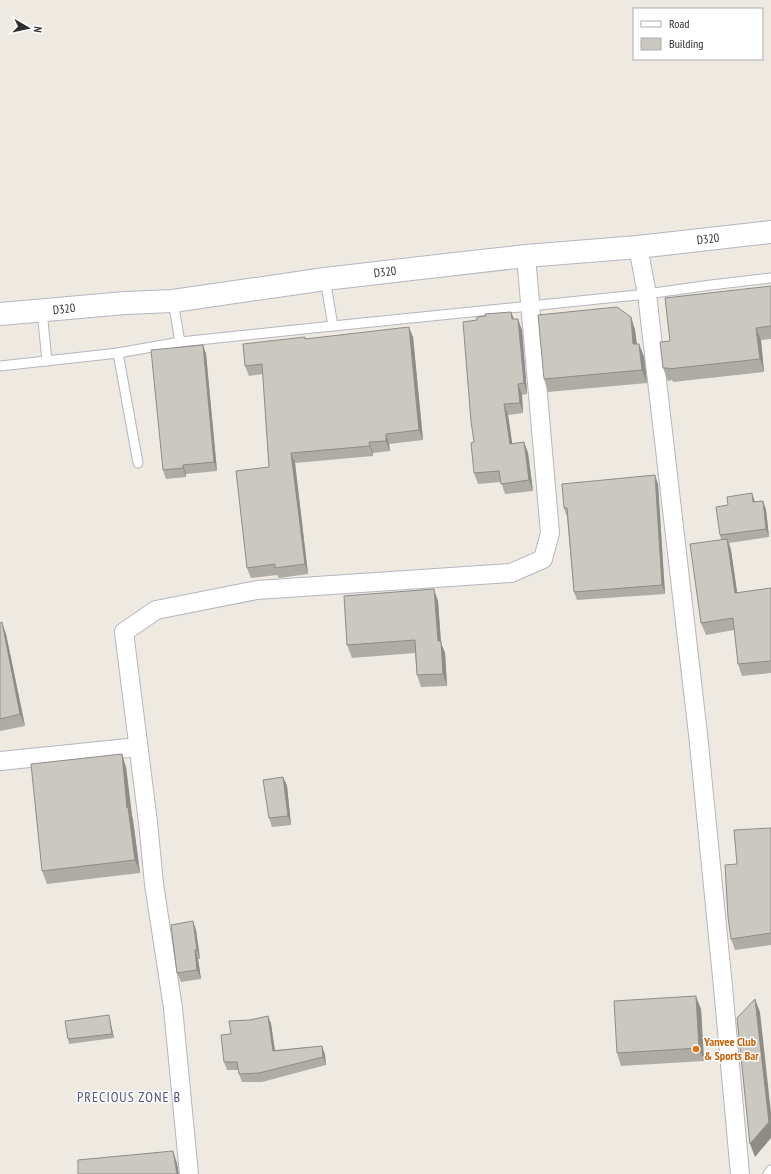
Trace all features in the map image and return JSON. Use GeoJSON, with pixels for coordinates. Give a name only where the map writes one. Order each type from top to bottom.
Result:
{"type":"FeatureCollection","features":[{"type":"Feature","properties":{"kind":"street","name":"D320"},"geometry":{"type":"LineString","coordinates":[[0,314],[125,303],[173,301],[325,279],[526,256],[638,247],[771,232]]}},
{"type":"Feature","properties":{"kind":"street"},"geometry":{"type":"LineString","coordinates":[[638,247],[647,294],[698,734],[740,1174]]}},
{"type":"Feature","properties":{"kind":"street"},"geometry":{"type":"LineString","coordinates":[[189,1174],[173,1008],[154,884],[148,822],[124,632],[156,610],[257,590],[511,572],[543,559],[550,533],[529,306],[526,256]]}},
{"type":"Feature","properties":{"kind":"street"},"geometry":{"type":"LineString","coordinates":[[0,761],[138,747]]}},
{"type":"Feature","properties":{"kind":"lane"},"geometry":{"type":"LineString","coordinates":[[0,366],[118,353],[180,342],[647,294],[771,278]]}},
{"type":"Feature","properties":{"kind":"lane"},"geometry":{"type":"LineString","coordinates":[[325,279],[333,326]]}},
{"type":"Feature","properties":{"kind":"lane"},"geometry":{"type":"LineString","coordinates":[[173,301],[180,342]]}},
{"type":"Feature","properties":{"kind":"lane"},"geometry":{"type":"LineString","coordinates":[[42,311],[47,361]]}},
{"type":"Feature","properties":{"kind":"lane"},"geometry":{"type":"LineString","coordinates":[[118,353],[138,463]]}},
{"type":"Feature","properties":{"kind":"lane"},"geometry":{"type":"LineString","coordinates":[[768,1174],[771,1170]]}},
{"type":"Feature","properties":{"kind":"building"},"geometry":{"type":"Polygon","coordinates":[[[771,286],[771,326],[756,328],[760,359],[668,369],[663,368],[660,342],[670,341],[665,298],[771,286]]]}},
{"type":"Feature","properties":{"kind":"building"},"geometry":{"type":"Polygon","coordinates":[[[617,307],[631,317],[633,344],[639,344],[642,370],[544,379],[538,315],[617,307]]]}},
{"type":"Feature","properties":{"kind":"building"},"geometry":{"type":"Polygon","coordinates":[[[511,312],[512,319],[518,319],[524,383],[518,384],[520,403],[504,404],[510,444],[524,442],[529,480],[501,484],[499,471],[474,473],[471,443],[474,442],[463,322],[477,320],[477,317],[486,316],[485,314],[511,312]]]}},
{"type":"Feature","properties":{"kind":"building"},"geometry":{"type":"Polygon","coordinates":[[[409,327],[419,430],[386,434],[386,441],[369,442],[370,446],[291,453],[305,564],[275,568],[275,564],[247,568],[236,471],[269,467],[262,364],[245,366],[243,344],[305,337],[305,339],[409,327]]]}},
{"type":"Feature","properties":{"kind":"building"},"geometry":{"type":"Polygon","coordinates":[[[203,345],[214,462],[183,465],[183,468],[163,470],[151,350],[203,345]]]}},
{"type":"Feature","properties":{"kind":"building"},"geometry":{"type":"Polygon","coordinates":[[[655,475],[662,585],[574,592],[567,508],[564,508],[562,484],[655,475]]]}},
{"type":"Feature","properties":{"kind":"building"},"geometry":{"type":"Polygon","coordinates":[[[752,493],[753,502],[763,501],[766,529],[720,535],[716,507],[728,505],[727,497],[752,493]]]}},
{"type":"Feature","properties":{"kind":"building"},"geometry":{"type":"Polygon","coordinates":[[[727,539],[735,593],[771,588],[771,661],[738,664],[733,618],[701,623],[690,544],[727,539]]]}},
{"type":"Feature","properties":{"kind":"building"},"geometry":{"type":"Polygon","coordinates":[[[434,589],[438,641],[441,641],[443,674],[417,675],[415,640],[347,645],[344,596],[434,589]]]}},
{"type":"Feature","properties":{"kind":"building"},"geometry":{"type":"Polygon","coordinates":[[[2,622],[20,714],[0,719],[0,623],[2,622]]]}},
{"type":"Feature","properties":{"kind":"building"},"geometry":{"type":"Polygon","coordinates":[[[122,754],[127,808],[128,807],[135,860],[42,871],[31,764],[122,754]]]}},
{"type":"Feature","properties":{"kind":"building"},"geometry":{"type":"Polygon","coordinates":[[[283,777],[288,816],[269,818],[263,780],[283,777]]]}},
{"type":"Feature","properties":{"kind":"building"},"geometry":{"type":"Polygon","coordinates":[[[771,828],[771,933],[731,939],[728,917],[725,865],[737,864],[734,830],[771,828]]]}},
{"type":"Feature","properties":{"kind":"building"},"geometry":{"type":"Polygon","coordinates":[[[193,921],[197,950],[195,950],[197,970],[177,973],[171,925],[193,921]]]}},
{"type":"Feature","properties":{"kind":"building"},"geometry":{"type":"Polygon","coordinates":[[[696,996],[699,1048],[617,1053],[614,1001],[696,996]]]}},
{"type":"Feature","properties":{"kind":"building"},"geometry":{"type":"Polygon","coordinates":[[[755,999],[769,1122],[750,1144],[737,1018],[755,999]]]}},
{"type":"Feature","properties":{"kind":"building"},"geometry":{"type":"Polygon","coordinates":[[[109,1015],[112,1034],[68,1039],[65,1021],[109,1015]]]}},
{"type":"Feature","properties":{"kind":"building"},"geometry":{"type":"Polygon","coordinates":[[[268,1016],[273,1051],[322,1046],[323,1057],[259,1073],[239,1074],[237,1062],[224,1062],[221,1035],[231,1034],[229,1021],[250,1020],[268,1016]]]}},
{"type":"Feature","properties":{"kind":"building"},"geometry":{"type":"Polygon","coordinates":[[[173,1151],[177,1174],[78,1174],[78,1160],[173,1151]]]}},
{"type":"Feature","properties":{"kind":"place","name":"Yanvee Club & Sports Bar"},"geometry":{"type":"Point","coordinates":[696,1049]}},
{"type":"Feature","properties":{"kind":"district","name":"PRECIOUS ZONE B"},"geometry":{"type":"Point","coordinates":[129,1097]}}]}
